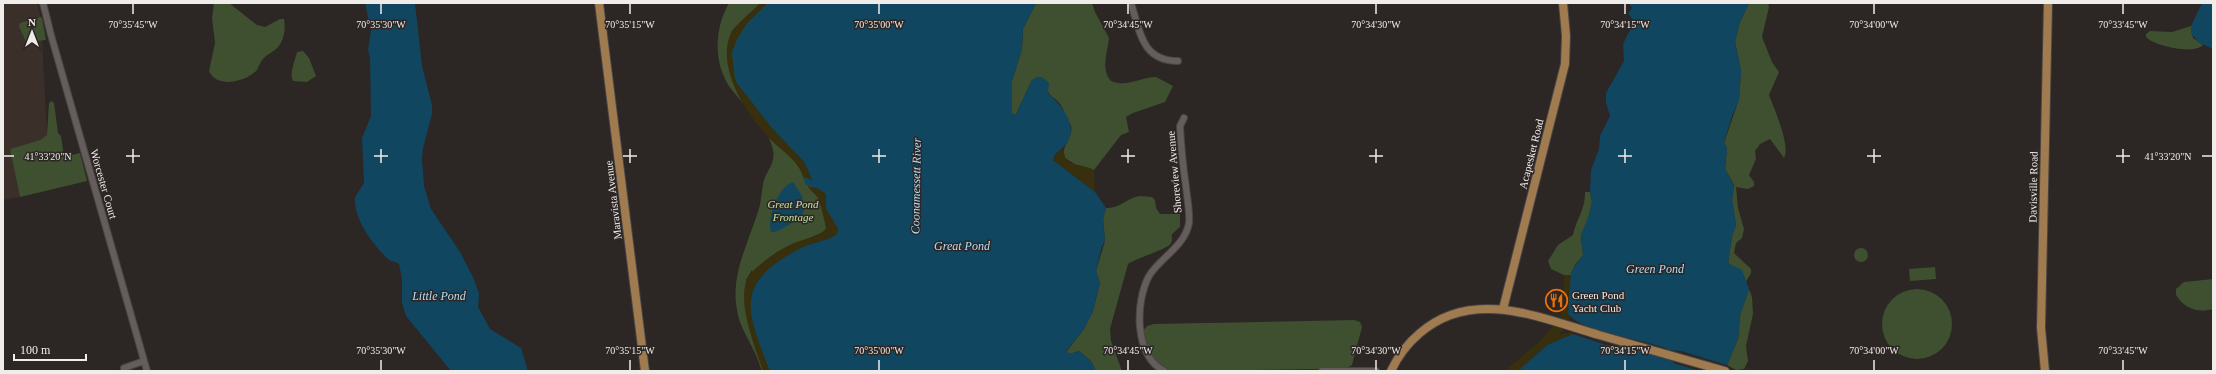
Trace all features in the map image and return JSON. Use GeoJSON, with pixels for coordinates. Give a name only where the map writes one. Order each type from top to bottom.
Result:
{"type":"FeatureCollection","features":[{"type":"Feature","properties":{"kind":"main road","name":"Maravista Avenue"},"geometry":{"type":"LineString","coordinates":[[599,3],[644,371]]}},
{"type":"Feature","properties":{"kind":"main road","name":"Acapesket Road"},"geometry":{"type":"LineString","coordinates":[[1503,309],[1565,64],[1566,36],[1563,3]]}},
{"type":"Feature","properties":{"kind":"main road","name":"Davisville Road"},"geometry":{"type":"LineString","coordinates":[[2045,371],[2041,328],[2048,3]]}},
{"type":"Feature","properties":{"kind":"main road"},"geometry":{"type":"LineString","coordinates":[[1391,371],[1409,344],[1435,322],[1465,310],[1482,308],[1503,309],[1725,371]]}},
{"type":"Feature","properties":{"kind":"street","name":"Worcester Court"},"geometry":{"type":"LineString","coordinates":[[44,3],[51,35],[146,371]]}},
{"type":"Feature","properties":{"kind":"street"},"geometry":{"type":"LineString","coordinates":[[1131,3],[1143,42],[1150,51],[1160,59],[1178,61]]}},
{"type":"Feature","properties":{"kind":"street","name":"Shoreview Avenue"},"geometry":{"type":"LineString","coordinates":[[1164,371],[1156,365],[1146,349],[1141,331],[1141,307],[1150,276],[1180,241],[1188,225],[1188,210],[1180,126],[1184,118]]}},
{"type":"Feature","properties":{"kind":"street"},"geometry":{"type":"LineString","coordinates":[[124,369],[144,361]]}},
{"type":"Feature","properties":{"kind":"street"},"geometry":{"type":"LineString","coordinates":[[1322,371],[1376,371]]}},
{"type":"Feature","properties":{"kind":"shaded area"},"geometry":{"type":"Polygon","coordinates":[[[3,3],[37,3],[41,19],[47,135],[40,140],[10,149],[20,197],[3,200],[3,3]]]}},
{"type":"Feature","properties":{"kind":"green space"},"geometry":{"type":"Polygon","coordinates":[[[214,3],[229,3],[257,25],[265,27],[280,19],[284,19],[285,27],[280,44],[261,61],[257,70],[246,78],[232,82],[225,82],[213,77],[209,71],[215,43],[212,18],[214,3]]]}},
{"type":"Feature","properties":{"kind":"green space","name":"Great Pond Frontage"},"geometry":{"type":"Polygon","coordinates":[[[729,3],[768,3],[736,55],[838,226],[777,252],[753,273],[752,270],[746,280],[746,289],[775,371],[762,371],[756,354],[741,326],[737,310],[736,283],[742,257],[760,205],[764,180],[772,164],[774,155],[766,133],[756,118],[731,89],[721,69],[718,35],[720,24],[729,3]]]}},
{"type":"Feature","properties":{"kind":"green space"},"geometry":{"type":"Polygon","coordinates":[[[1036,3],[1092,3],[1095,12],[1109,38],[1105,65],[1111,81],[1117,83],[1128,83],[1150,77],[1156,77],[1173,86],[1165,102],[1133,113],[1126,117],[1129,132],[1121,135],[1094,170],[1076,165],[1065,158],[1064,150],[1070,135],[1071,126],[1060,104],[1048,93],[1047,87],[1032,80],[1016,114],[1014,115],[1012,113],[1012,81],[1022,49],[1023,29],[1036,3]]]}},
{"type":"Feature","properties":{"kind":"green space"},"geometry":{"type":"Polygon","coordinates":[[[1749,3],[1768,3],[1769,7],[1762,37],[1772,62],[1779,72],[1769,95],[1784,137],[1786,153],[1784,158],[1770,139],[1760,144],[1755,151],[1756,159],[1749,175],[1754,182],[1754,186],[1748,189],[1736,187],[1738,208],[1744,229],[1742,238],[1736,243],[1734,253],[1751,269],[1751,273],[1746,282],[1741,271],[1728,263],[1732,236],[1736,225],[1732,200],[1734,185],[1725,169],[1727,148],[1724,143],[1739,99],[1741,71],[1735,42],[1740,22],[1749,3]]]}},
{"type":"Feature","properties":{"kind":"green space"},"geometry":{"type":"Polygon","coordinates":[[[40,17],[42,18],[46,40],[26,42],[19,26],[20,23],[40,17]]]}},
{"type":"Feature","properties":{"kind":"green space"},"geometry":{"type":"Polygon","coordinates":[[[2191,26],[2193,38],[2203,45],[2198,48],[2174,48],[2157,43],[2146,37],[2146,34],[2150,31],[2172,32],[2191,26]]]}},
{"type":"Feature","properties":{"kind":"green space"},"geometry":{"type":"Polygon","coordinates":[[[303,51],[309,58],[316,76],[307,82],[293,81],[292,71],[297,52],[303,51]]]}},
{"type":"Feature","properties":{"kind":"green space"},"geometry":{"type":"Polygon","coordinates":[[[52,101],[54,103],[58,133],[61,136],[64,157],[80,153],[87,181],[20,197],[10,149],[40,140],[47,135],[49,103],[52,101]]]}},
{"type":"Feature","properties":{"kind":"green space"},"geometry":{"type":"Polygon","coordinates":[[[1585,192],[1590,192],[1592,202],[1589,216],[1581,237],[1583,255],[1575,265],[1571,275],[1564,275],[1551,269],[1548,261],[1558,245],[1573,235],[1584,204],[1585,192]]]}},
{"type":"Feature","properties":{"kind":"green space"},"geometry":{"type":"Polygon","coordinates":[[[1141,196],[1152,197],[1155,200],[1156,208],[1160,214],[1180,214],[1180,227],[1172,234],[1172,242],[1165,248],[1128,264],[1110,329],[1111,341],[1122,371],[1096,371],[1091,361],[1079,351],[1070,354],[1066,352],[1084,329],[1093,311],[1100,283],[1096,271],[1105,241],[1103,218],[1106,208],[1116,207],[1132,198],[1141,196]]]}},
{"type":"Feature","properties":{"kind":"green space"},"geometry":{"type":"Polygon","coordinates":[[[1858,248],[1864,248],[1868,252],[1868,258],[1864,262],[1858,262],[1854,258],[1854,252],[1858,248]]]}},
{"type":"Feature","properties":{"kind":"green space"},"geometry":{"type":"Polygon","coordinates":[[[1935,267],[1936,279],[1910,281],[1909,269],[1935,267]]]}},
{"type":"Feature","properties":{"kind":"green space"},"geometry":{"type":"Polygon","coordinates":[[[2213,279],[2213,309],[2192,309],[2183,304],[2176,295],[2176,289],[2184,282],[2213,279]]]}},
{"type":"Feature","properties":{"kind":"green space"},"geometry":{"type":"Polygon","coordinates":[[[1749,289],[1752,297],[1753,314],[1746,346],[1748,361],[1744,369],[1736,370],[1727,365],[1738,339],[1740,315],[1749,289]]]}},
{"type":"Feature","properties":{"kind":"green space"},"geometry":{"type":"Polygon","coordinates":[[[1917,289],[1936,295],[1946,305],[1952,324],[1946,343],[1936,353],[1917,359],[1898,353],[1888,343],[1882,324],[1888,305],[1898,295],[1917,289]]]}},
{"type":"Feature","properties":{"kind":"green space"},"geometry":{"type":"Polygon","coordinates":[[[1354,320],[1360,322],[1362,327],[1352,365],[1347,368],[1170,371],[1159,365],[1151,355],[1146,344],[1143,331],[1147,326],[1154,324],[1354,320]]]}},
{"type":"Feature","properties":{"kind":"sand"},"geometry":{"type":"Polygon","coordinates":[[[760,3],[768,3],[746,25],[732,52],[735,78],[737,83],[772,127],[805,163],[812,180],[803,177],[794,161],[772,141],[753,119],[736,91],[731,76],[727,61],[727,47],[731,33],[736,26],[760,3]]]}},
{"type":"Feature","properties":{"kind":"sand"},"geometry":{"type":"Polygon","coordinates":[[[1064,149],[1065,155],[1070,162],[1094,170],[1095,192],[1053,160],[1055,154],[1064,149]]]}},
{"type":"Feature","properties":{"kind":"sand"},"geometry":{"type":"Polygon","coordinates":[[[808,186],[817,188],[826,194],[826,208],[838,228],[837,234],[808,245],[781,260],[765,273],[755,286],[751,299],[751,313],[755,330],[770,371],[763,371],[748,325],[744,301],[744,289],[750,275],[767,259],[787,246],[810,238],[826,229],[819,200],[808,186]]]}},
{"type":"Feature","properties":{"kind":"sand"},"geometry":{"type":"Polygon","coordinates":[[[1564,275],[1571,275],[1569,302],[1570,319],[1566,321],[1569,326],[1558,335],[1570,332],[1573,334],[1547,345],[1518,371],[1504,371],[1538,343],[1560,318],[1563,304],[1564,275]]]}},
{"type":"Feature","properties":{"kind":"water","name":"Little Pond"},"geometry":{"type":"Polygon","coordinates":[[[365,3],[415,3],[422,66],[432,105],[432,114],[423,148],[422,159],[424,186],[431,209],[460,252],[473,277],[479,293],[478,307],[490,329],[521,348],[528,371],[451,371],[406,316],[402,303],[402,279],[399,264],[389,260],[370,239],[357,214],[355,197],[364,183],[362,138],[371,116],[370,57],[368,50],[371,31],[365,3]]]}},
{"type":"Feature","properties":{"kind":"water","name":"Great Pond"},"geometry":{"type":"Polygon","coordinates":[[[768,3],[1036,3],[1023,29],[1022,49],[1012,81],[1012,113],[1014,115],[1016,114],[1032,80],[1037,77],[1042,77],[1049,83],[1048,93],[1062,108],[1067,116],[1071,131],[1069,139],[1064,147],[1055,154],[1053,160],[1095,192],[1106,208],[1103,218],[1105,241],[1102,246],[1096,271],[1100,283],[1093,311],[1084,329],[1066,351],[1070,354],[1079,351],[1091,361],[1096,371],[770,371],[761,349],[751,313],[751,298],[756,285],[765,272],[781,260],[803,247],[834,236],[837,234],[838,228],[826,208],[826,194],[817,188],[806,185],[803,177],[812,180],[805,163],[772,128],[737,83],[735,78],[732,52],[737,40],[746,25],[768,3]]]}},
{"type":"Feature","properties":{"kind":"water","name":"Green Pond"},"geometry":{"type":"Polygon","coordinates":[[[1629,3],[1749,3],[1740,22],[1735,42],[1741,71],[1739,100],[1732,116],[1724,142],[1727,148],[1725,169],[1734,186],[1732,200],[1736,225],[1732,236],[1728,263],[1742,270],[1749,289],[1740,315],[1738,339],[1727,365],[1681,351],[1671,350],[1667,358],[1676,364],[1700,371],[1518,371],[1547,345],[1573,334],[1606,345],[1668,349],[1599,330],[1575,320],[1568,314],[1571,272],[1583,255],[1581,234],[1589,216],[1592,202],[1590,192],[1591,170],[1599,149],[1600,136],[1610,116],[1606,103],[1606,93],[1624,61],[1623,44],[1632,26],[1632,19],[1628,13],[1632,8],[1629,3]]]}},
{"type":"Feature","properties":{"kind":"water"},"geometry":{"type":"Polygon","coordinates":[[[2202,3],[2213,3],[2213,49],[2198,42],[2191,33],[2191,26],[2202,3]]]}},
{"type":"Feature","properties":{"kind":"water"},"geometry":{"type":"Polygon","coordinates":[[[793,182],[802,196],[804,212],[789,225],[771,232],[770,226],[772,211],[778,196],[788,185],[793,182]]]}},
{"type":"Feature","properties":{"kind":"place","name":"Green Pond Yacht Club"},"geometry":{"type":"Point","coordinates":[1556,301]}},
{"type":"Feature","properties":{"kind":"water label","name":"Coonamessett River"},"geometry":{"type":"Point","coordinates":[916,186]}}]}
